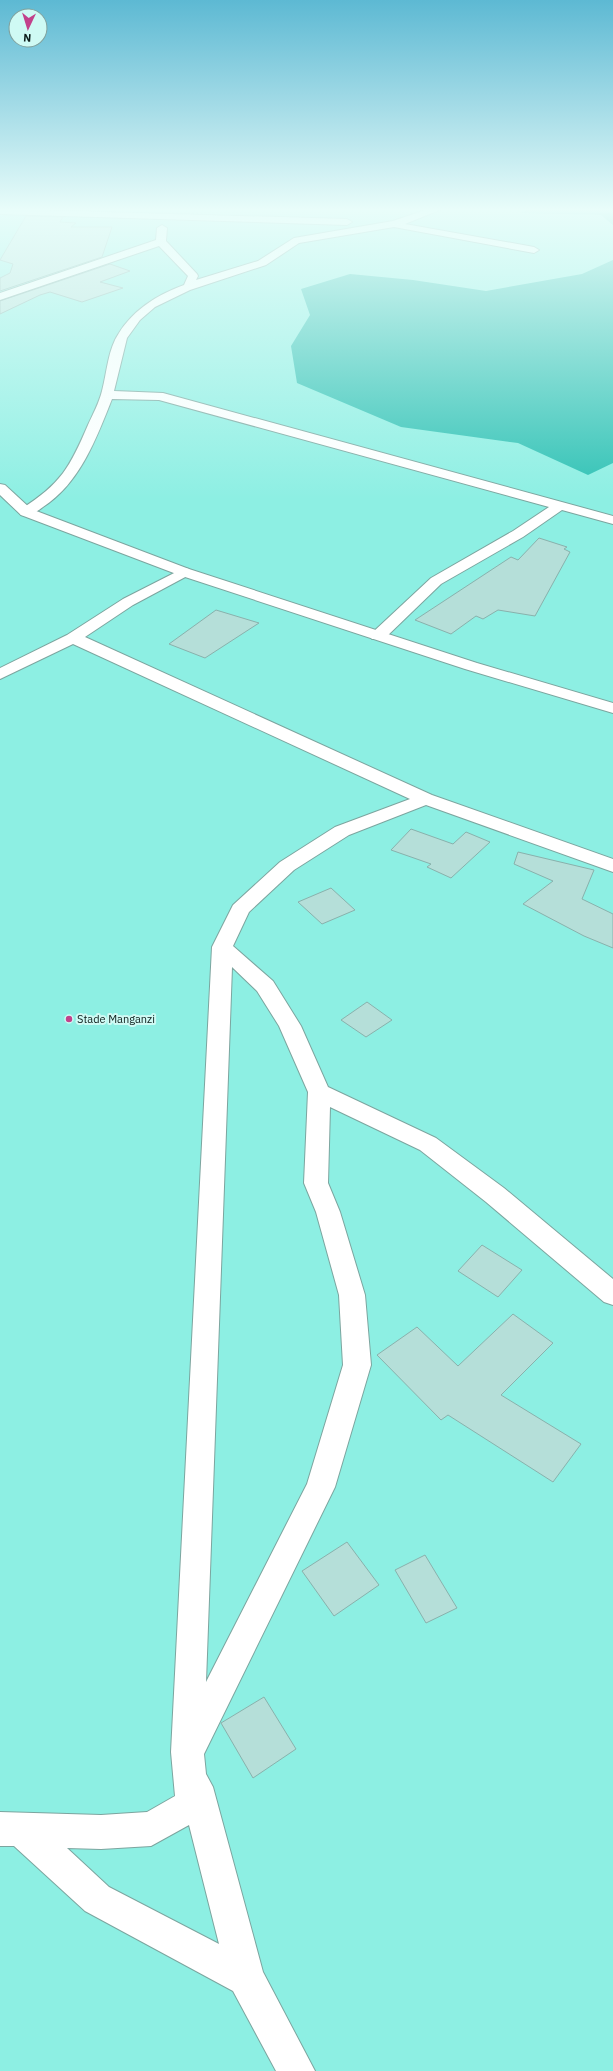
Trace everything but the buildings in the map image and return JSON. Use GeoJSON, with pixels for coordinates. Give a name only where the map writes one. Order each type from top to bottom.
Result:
{"type":"FeatureCollection","features":[{"type":"Feature","properties":{"kind":"street"},"geometry":{"type":"LineString","coordinates":[[26,512],[58,490],[70,474],[107,395],[122,335],[134,320],[151,306]]}},
{"type":"Feature","properties":{"kind":"street"},"geometry":{"type":"LineString","coordinates":[[107,395],[159,396],[613,520]]}},
{"type":"Feature","properties":{"kind":"street"},"geometry":{"type":"LineString","coordinates":[[0,488],[26,512],[184,572],[378,636],[613,708]]}},
{"type":"Feature","properties":{"kind":"street"},"geometry":{"type":"LineString","coordinates":[[378,636],[436,582],[518,534],[561,505]]}},
{"type":"Feature","properties":{"kind":"street"},"geometry":{"type":"LineString","coordinates":[[0,674],[73,638],[128,602],[184,572]]}},
{"type":"Feature","properties":{"kind":"street"},"geometry":{"type":"LineString","coordinates":[[73,638],[426,799],[613,866]]}},
{"type":"Feature","properties":{"kind":"street"},"geometry":{"type":"LineString","coordinates":[[10,1829],[101,1832],[151,1829],[192,1804],[187,1752],[222,947],[240,909],[287,866],[342,831],[426,799]]}},
{"type":"Feature","properties":{"kind":"street"},"geometry":{"type":"LineString","coordinates":[[222,947],[265,986],[290,1026],[319,1092],[316,1183],[328,1212],[352,1295],[357,1364],[321,1487],[187,1752],[246,1978],[296,2071]]}},
{"type":"Feature","properties":{"kind":"street"},"geometry":{"type":"LineString","coordinates":[[319,1092],[428,1144],[495,1195],[613,1294]]}},
{"type":"Feature","properties":{"kind":"street"},"geometry":{"type":"LineString","coordinates":[[10,1829],[97,1899],[246,1978]]}},
{"type":"Feature","properties":{"kind":"shaded area"},"geometry":{"type":"Polygon","coordinates":[[[0,306],[613,306],[613,2071],[0,2071],[0,306]]]}},
{"type":"Feature","properties":{"kind":"shaded area"},"geometry":{"type":"Polygon","coordinates":[[[307,306],[613,306],[613,463],[588,475],[518,443],[401,427],[297,383],[291,346],[310,315],[307,306]]]}},
{"type":"Feature","properties":{"kind":"place","name":"Stade Manganzi"},"geometry":{"type":"Point","coordinates":[69,1019]}}]}
